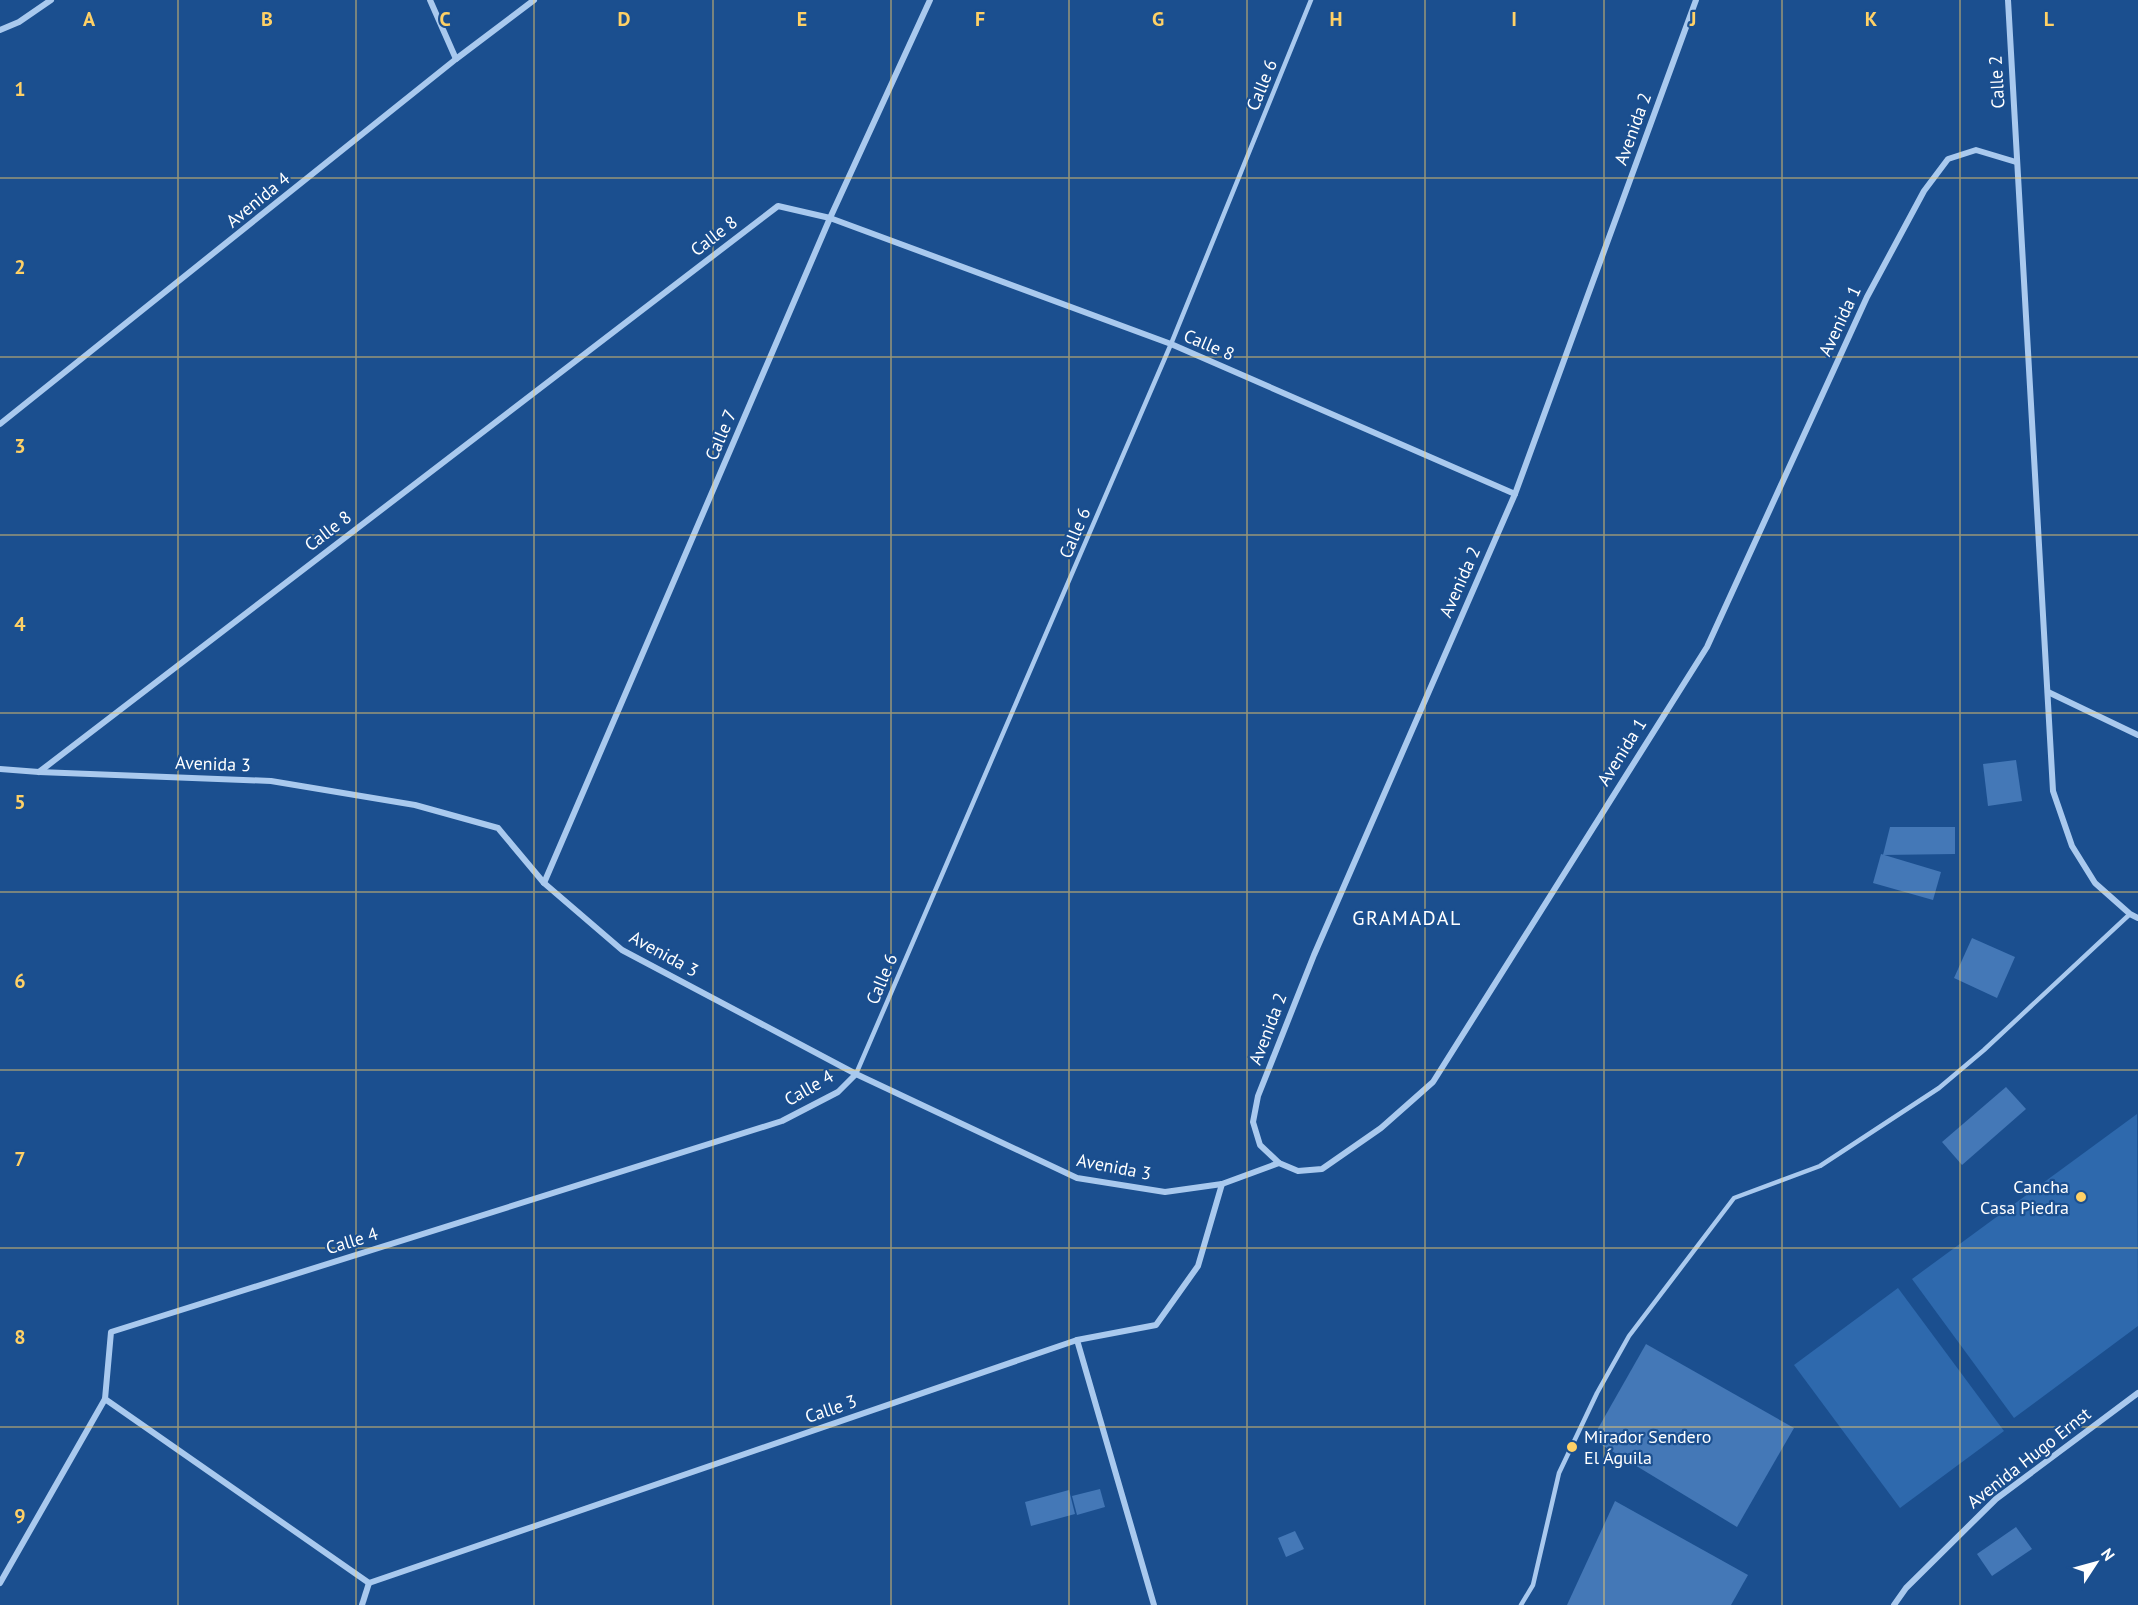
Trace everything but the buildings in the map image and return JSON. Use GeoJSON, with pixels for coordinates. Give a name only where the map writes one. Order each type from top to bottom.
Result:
{"type":"FeatureCollection","features":[{"type":"Feature","properties":{"kind":"street"},"geometry":{"type":"LineString","coordinates":[[0,30],[19,22],[51,0]]}},
{"type":"Feature","properties":{"kind":"street"},"geometry":{"type":"LineString","coordinates":[[430,0],[456,59]]}},
{"type":"Feature","properties":{"kind":"street","name":"Avenida 4"},"geometry":{"type":"LineString","coordinates":[[0,424],[456,59],[534,0]]}},
{"type":"Feature","properties":{"kind":"street","name":"Calle 7"},"geometry":{"type":"LineString","coordinates":[[544,883],[830,218],[930,0]]}},
{"type":"Feature","properties":{"kind":"street","name":"Avenida 2"},"geometry":{"type":"LineString","coordinates":[[1279,1163],[1260,1145],[1253,1122],[1258,1096],[1314,955],[1515,494],[1696,0]]}},
{"type":"Feature","properties":{"kind":"street","name":"Calle 2"},"geometry":{"type":"LineString","coordinates":[[2008,0],[2016,162]]}},
{"type":"Feature","properties":{"kind":"street","name":"Avenida 1"},"geometry":{"type":"LineString","coordinates":[[1279,1163],[1298,1171],[1322,1169],[1381,1128],[1433,1082],[1707,647],[1867,297],[1924,191],[1948,159],[1976,150],[2016,162]]}},
{"type":"Feature","properties":{"kind":"street"},"geometry":{"type":"LineString","coordinates":[[2016,162],[2053,791],[2072,846],[2095,883],[2130,914],[2138,918]]}},
{"type":"Feature","properties":{"kind":"street","name":"Calle 8"},"geometry":{"type":"LineString","coordinates":[[39,772],[778,206],[830,218],[1171,344],[1515,494]]}},
{"type":"Feature","properties":{"kind":"street"},"geometry":{"type":"LineString","coordinates":[[2048,692],[2138,735]]}},
{"type":"Feature","properties":{"kind":"street"},"geometry":{"type":"LineString","coordinates":[[0,769],[39,772]]}},
{"type":"Feature","properties":{"kind":"street","name":"Avenida 3"},"geometry":{"type":"LineString","coordinates":[[39,772],[271,782],[415,805],[498,828],[544,883],[622,950],[856,1074],[1077,1178],[1165,1192],[1222,1184],[1279,1163]]}},
{"type":"Feature","properties":{"kind":"street","name":"Calle 4"},"geometry":{"type":"LineString","coordinates":[[0,1583],[105,1399],[111,1332],[782,1121],[838,1092],[856,1074]]}},
{"type":"Feature","properties":{"kind":"street","name":"Calle 3"},"geometry":{"type":"LineString","coordinates":[[369,1583],[1077,1340],[1156,1325],[1198,1266],[1222,1184]]}},
{"type":"Feature","properties":{"kind":"street"},"geometry":{"type":"LineString","coordinates":[[1077,1340],[1154,1605]]}},
{"type":"Feature","properties":{"kind":"street","name":"Avenida Hugo Ernst"},"geometry":{"type":"LineString","coordinates":[[1894,1605],[1906,1588],[1996,1499],[2138,1393]]}},
{"type":"Feature","properties":{"kind":"street"},"geometry":{"type":"LineString","coordinates":[[105,1399],[369,1583],[362,1605]]}},
{"type":"Feature","properties":{"kind":"lane","name":"Calle 6"},"geometry":{"type":"LineString","coordinates":[[856,1074],[1171,344],[1311,0]]}},
{"type":"Feature","properties":{"kind":"lane"},"geometry":{"type":"LineString","coordinates":[[1521,1605],[1533,1585],[1559,1473],[1597,1393],[1629,1336],[1734,1198],[1820,1166],[1939,1088],[1984,1050],[2130,914]]}},
{"type":"Feature","properties":{"kind":"shaded area","name":"Cancha Casa Piedra"},"geometry":{"type":"Polygon","coordinates":[[[2137,1114],[2138,1326],[2014,1418],[1912,1279],[2137,1114]]]}},
{"type":"Feature","properties":{"kind":"shaded area"},"geometry":{"type":"Polygon","coordinates":[[[1898,1288],[2004,1431],[1900,1508],[1794,1365],[1898,1288]]]}},
{"type":"Feature","properties":{"kind":"place","name":"Cancha Casa Piedra"},"geometry":{"type":"Point","coordinates":[2081,1197]}},
{"type":"Feature","properties":{"kind":"place","name":"Mirador Sendero El Águila"},"geometry":{"type":"Point","coordinates":[1572,1447]}},
{"type":"Feature","properties":{"kind":"district","name":"GRAMADAL"},"geometry":{"type":"Point","coordinates":[1407,918]}}]}
